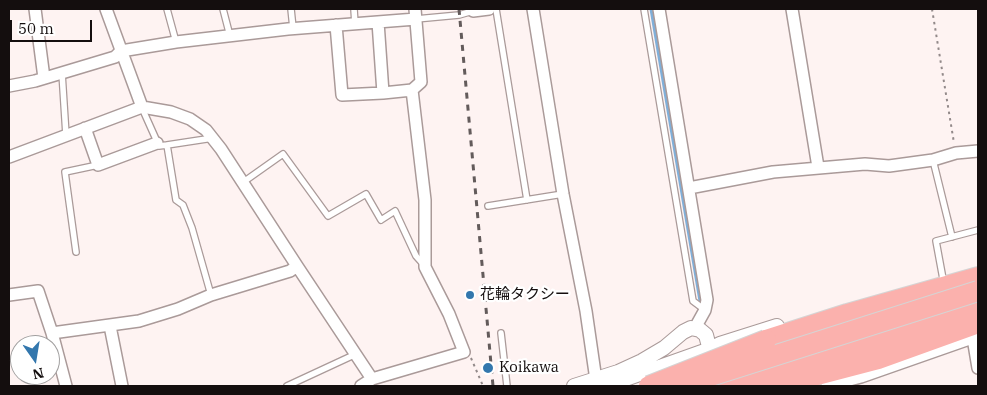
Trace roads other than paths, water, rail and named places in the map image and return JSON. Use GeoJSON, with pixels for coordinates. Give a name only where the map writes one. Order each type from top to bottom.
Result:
{"type":"FeatureCollection","features":[{"type":"Feature","properties":{"kind":"highway"},"geometry":{"type":"LineString","coordinates":[[649,386],[766,340],[805,327],[978,277]]}},
{"type":"Feature","properties":{"kind":"highway"},"geometry":{"type":"LineString","coordinates":[[679,386],[978,291]]}},
{"type":"Feature","properties":{"kind":"highway"},"geometry":{"type":"LineString","coordinates":[[729,386],[978,309]]}},
{"type":"Feature","properties":{"kind":"highway"},"geometry":{"type":"LineString","coordinates":[[774,386],[977,332]]}},
{"type":"Feature","properties":{"kind":"street"},"geometry":{"type":"LineString","coordinates":[[35,9],[44,78]]}},
{"type":"Feature","properties":{"kind":"street"},"geometry":{"type":"LineString","coordinates":[[106,9],[142,107]]}},
{"type":"Feature","properties":{"kind":"street"},"geometry":{"type":"LineString","coordinates":[[473,11],[489,9]]}},
{"type":"Feature","properties":{"kind":"street"},"geometry":{"type":"LineString","coordinates":[[533,9],[563,194],[601,383]]}},
{"type":"Feature","properties":{"kind":"street"},"geometry":{"type":"LineString","coordinates":[[659,9],[707,300],[705,310],[696,328]]}},
{"type":"Feature","properties":{"kind":"street"},"geometry":{"type":"LineString","coordinates":[[792,9],[818,167]]}},
{"type":"Feature","properties":{"kind":"street"},"geometry":{"type":"LineString","coordinates":[[9,86],[44,78],[115,57],[121,51],[176,42],[293,28],[378,22],[416,14],[421,82],[412,90],[342,95],[336,25]]}},
{"type":"Feature","properties":{"kind":"street"},"geometry":{"type":"LineString","coordinates":[[378,22],[383,93]]}},
{"type":"Feature","properties":{"kind":"street"},"geometry":{"type":"LineString","coordinates":[[361,386],[372,379],[464,352],[449,314],[425,267],[424,200],[412,90]]}},
{"type":"Feature","properties":{"kind":"street"},"geometry":{"type":"LineString","coordinates":[[9,156],[142,107],[172,112],[190,119],[206,130],[221,149],[372,379]]}},
{"type":"Feature","properties":{"kind":"street"},"geometry":{"type":"LineString","coordinates":[[84,128],[98,166],[162,144]]}},
{"type":"Feature","properties":{"kind":"street"},"geometry":{"type":"LineString","coordinates":[[689,188],[773,172],[865,164],[889,166],[934,160],[956,153],[978,151]]}},
{"type":"Feature","properties":{"kind":"street"},"geometry":{"type":"LineString","coordinates":[[52,333],[139,321],[178,309],[211,294],[282,273],[297,266]]}},
{"type":"Feature","properties":{"kind":"street"},"geometry":{"type":"LineString","coordinates":[[574,386],[601,383],[685,358],[720,344],[836,308],[978,268]]}},
{"type":"Feature","properties":{"kind":"street"},"geometry":{"type":"LineString","coordinates":[[9,295],[38,291],[52,333],[66,386]]}},
{"type":"Feature","properties":{"kind":"street"},"geometry":{"type":"LineString","coordinates":[[110,326],[122,386]]}},
{"type":"Feature","properties":{"kind":"street"},"geometry":{"type":"LineString","coordinates":[[601,383],[664,348],[687,329],[696,328],[706,335],[719,386]]}},
{"type":"Feature","properties":{"kind":"street"},"geometry":{"type":"LineString","coordinates":[[826,386],[879,371],[977,332],[978,368]]}},
{"type":"Feature","properties":{"kind":"lane"},"geometry":{"type":"LineString","coordinates":[[167,9],[176,42]]}},
{"type":"Feature","properties":{"kind":"lane"},"geometry":{"type":"LineString","coordinates":[[223,9],[230,36]]}},
{"type":"Feature","properties":{"kind":"lane"},"geometry":{"type":"LineString","coordinates":[[291,9],[293,28]]}},
{"type":"Feature","properties":{"kind":"lane"},"geometry":{"type":"LineString","coordinates":[[354,9],[355,24]]}},
{"type":"Feature","properties":{"kind":"lane"},"geometry":{"type":"LineString","coordinates":[[496,9],[527,200]]}},
{"type":"Feature","properties":{"kind":"lane"},"geometry":{"type":"LineString","coordinates":[[644,9],[692,301],[705,310]]}},
{"type":"Feature","properties":{"kind":"lane"},"geometry":{"type":"LineString","coordinates":[[416,14],[459,15],[473,11]]}},
{"type":"Feature","properties":{"kind":"lane"},"geometry":{"type":"LineString","coordinates":[[62,73],[66,135]]}},
{"type":"Feature","properties":{"kind":"lane"},"geometry":{"type":"LineString","coordinates":[[142,107],[162,144],[176,200],[183,205],[192,228],[211,294]]}},
{"type":"Feature","properties":{"kind":"lane"},"geometry":{"type":"LineString","coordinates":[[162,144],[213,138]]}},
{"type":"Feature","properties":{"kind":"lane"},"geometry":{"type":"LineString","coordinates":[[242,183],[283,154],[328,216],[366,194],[381,220],[395,211],[416,256],[425,267]]}},
{"type":"Feature","properties":{"kind":"lane"},"geometry":{"type":"LineString","coordinates":[[934,160],[952,237]]}},
{"type":"Feature","properties":{"kind":"lane"},"geometry":{"type":"LineString","coordinates":[[76,252],[64,172],[98,166]]}},
{"type":"Feature","properties":{"kind":"lane"},"geometry":{"type":"LineString","coordinates":[[488,206],[563,194]]}},
{"type":"Feature","properties":{"kind":"lane"},"geometry":{"type":"LineString","coordinates":[[943,279],[936,241],[978,230]]}},
{"type":"Feature","properties":{"kind":"lane"},"geometry":{"type":"LineString","coordinates":[[500,333],[507,386]]}},
{"type":"Feature","properties":{"kind":"lane"},"geometry":{"type":"LineString","coordinates":[[287,386],[356,354]]}},
{"type":"Feature","properties":{"kind":"waterway"},"geometry":{"type":"LineString","coordinates":[[651,9],[700,301]]}},
{"type":"Feature","properties":{"kind":"railway"},"geometry":{"type":"LineString","coordinates":[[459,9],[493,386]]}},
{"type":"Feature","properties":{"kind":"place","name":"花輪タクシー"},"geometry":{"type":"Point","coordinates":[470,295]}},
{"type":"Feature","properties":{"kind":"place","name":"Koikawa"},"geometry":{"type":"Point","coordinates":[488,368]}}]}
